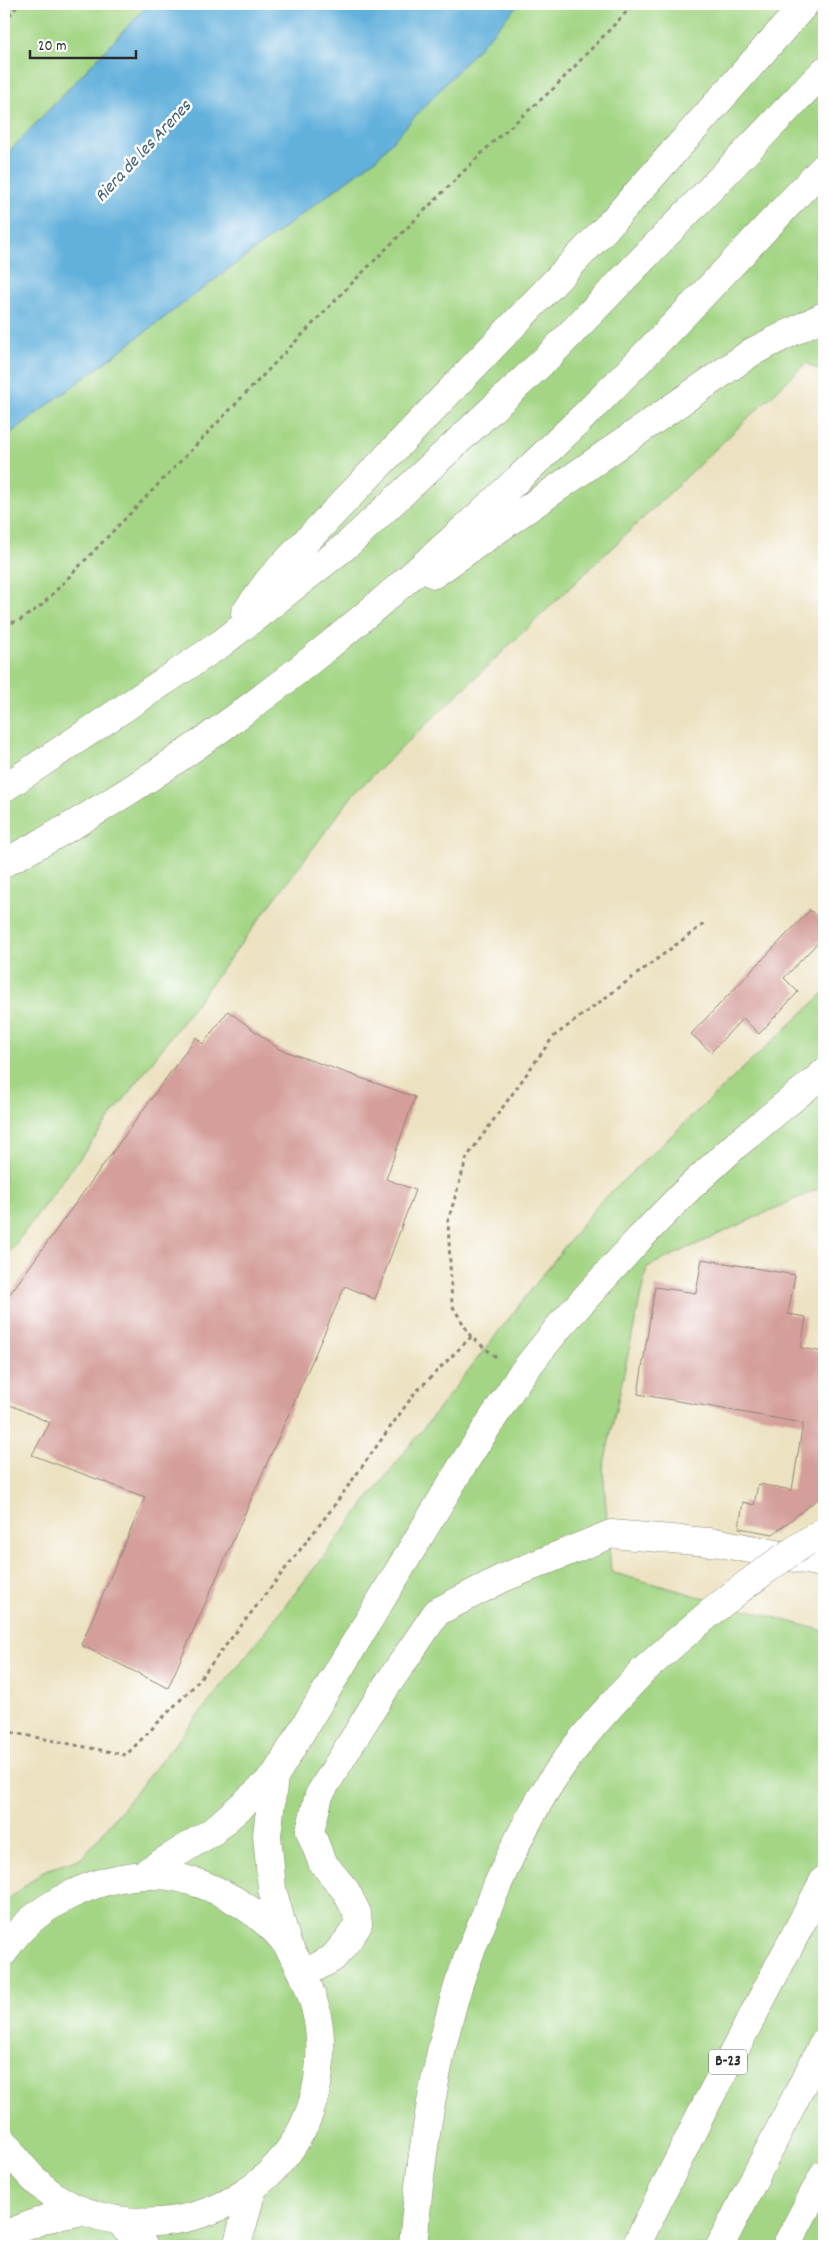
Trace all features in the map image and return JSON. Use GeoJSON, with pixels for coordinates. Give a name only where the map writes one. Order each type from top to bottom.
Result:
{"type":"FeatureCollection","features":[{"type":"Feature","properties":{"kind":"main road"},"geometry":{"type":"LineString","coordinates":[[222,644],[270,580],[608,227],[805,4]]}},
{"type":"Feature","properties":{"kind":"main road"},"geometry":{"type":"LineString","coordinates":[[4,788],[222,644],[347,545],[549,356],[824,71]]}},
{"type":"Feature","properties":{"kind":"main road"},"geometry":{"type":"LineString","coordinates":[[411,584],[588,412],[824,167]]}},
{"type":"Feature","properties":{"kind":"main road"},"geometry":{"type":"LineString","coordinates":[[4,863],[116,799],[147,778],[211,734],[411,584],[752,352],[824,316]]}},
{"type":"Feature","properties":{"kind":"main road"},"geometry":{"type":"LineString","coordinates":[[142,1875],[213,1831],[274,1777],[462,1466],[520,1376],[593,1288],[688,1189],[736,1145],[824,1073]]}},
{"type":"Feature","properties":{"kind":"main road"},"geometry":{"type":"LineString","coordinates":[[413,2246],[424,2138],[436,2069],[456,1992],[503,1870],[529,1818],[562,1765],[600,1716],[644,1670],[710,1611],[824,1531]]}},
{"type":"Feature","properties":{"kind":"main road"},"geometry":{"type":"LineString","coordinates":[[304,1974],[333,1958],[358,1925],[357,1913],[346,1891],[322,1862],[310,1831],[319,1795],[386,1688],[437,1612],[503,1578],[611,1534],[720,1543],[821,1563],[824,1561]]}},
{"type":"Feature","properties":{"kind":"main road"},"geometry":{"type":"LineString","coordinates":[[274,1777],[267,1835],[272,1889],[289,1949]]}},
{"type":"Feature","properties":{"kind":"main road"},"geometry":{"type":"LineString","coordinates":[[4,1952],[33,1919],[65,1897],[102,1882],[142,1875],[160,1875],[180,1879],[218,1891],[240,1902],[275,1930],[304,1974],[317,2012],[321,2052],[317,2092],[303,2129],[281,2162],[252,2190],[222,2208],[189,2219],[155,2224],[120,2222],[83,2211],[65,2202],[40,2184],[22,2166],[4,2142]]}},
{"type":"Feature","properties":{"kind":"main road","name":"B-23"},"geometry":{"type":"LineString","coordinates":[[636,2246],[705,2107],[824,1880]]}},
{"type":"Feature","properties":{"kind":"main road"},"geometry":{"type":"LineString","coordinates":[[720,2246],[824,2042]]}},
{"type":"Feature","properties":{"kind":"main road"},"geometry":{"type":"LineString","coordinates":[[786,2246],[824,2174]]}},
{"type":"Feature","properties":{"kind":"main road"},"geometry":{"type":"LineString","coordinates":[[237,2246],[252,2190]]}},
{"type":"Feature","properties":{"kind":"main road"},"geometry":{"type":"LineString","coordinates":[[4,2235],[48,2218],[83,2211]]}},
{"type":"Feature","properties":{"kind":"main road"},"geometry":{"type":"LineString","coordinates":[[120,2222],[144,2246]]}},
{"type":"Feature","properties":{"kind":"path"},"geometry":{"type":"LineString","coordinates":[[4,22],[19,4]]}},
{"type":"Feature","properties":{"kind":"path"},"geometry":{"type":"LineString","coordinates":[[4,624],[19,621],[42,605],[352,283],[491,144],[554,88],[634,4]]}},
{"type":"Feature","properties":{"kind":"path"},"geometry":{"type":"LineString","coordinates":[[4,1731],[126,1755],[195,1685],[331,1510],[414,1394],[471,1337],[452,1306],[448,1221],[467,1157],[553,1036],[705,923]]}},
{"type":"Feature","properties":{"kind":"green space"},"geometry":{"type":"Polygon","coordinates":[[[4,4],[149,4],[4,157],[4,4]]]}},
{"type":"Feature","properties":{"kind":"green space"},"geometry":{"type":"Polygon","coordinates":[[[519,4],[824,4],[824,372],[806,363],[355,792],[4,1259],[4,438],[377,158],[519,4]]]}},
{"type":"Feature","properties":{"kind":"green space"},"geometry":{"type":"Polygon","coordinates":[[[824,993],[824,1186],[647,1267],[603,1469],[611,1572],[824,1631],[824,2246],[4,2246],[4,1903],[43,1871],[82,1858],[242,1661],[598,1204],[824,993]]]}},
{"type":"Feature","properties":{"kind":"water","name":"Riera de les Arenes"},"geometry":{"type":"Polygon","coordinates":[[[149,4],[519,4],[377,158],[4,438],[4,157],[149,4]]]}},
{"type":"Feature","properties":{"kind":"building"},"geometry":{"type":"Polygon","coordinates":[[[810,910],[824,924],[824,936],[784,978],[798,992],[759,1034],[743,1018],[711,1052],[691,1034],[810,910]]]}},
{"type":"Feature","properties":{"kind":"building"},"geometry":{"type":"Polygon","coordinates":[[[228,1011],[279,1049],[415,1097],[386,1179],[415,1190],[375,1299],[345,1286],[168,1688],[81,1645],[145,1497],[32,1455],[50,1423],[4,1402],[4,1302],[196,1037],[203,1044],[228,1011]]]}},
{"type":"Feature","properties":{"kind":"building"},"geometry":{"type":"Polygon","coordinates":[[[702,1259],[795,1275],[788,1314],[806,1317],[801,1348],[824,1352],[824,1494],[773,1534],[739,1528],[743,1502],[754,1505],[758,1484],[792,1490],[803,1423],[638,1394],[655,1287],[696,1293],[702,1259]]]}}]}
